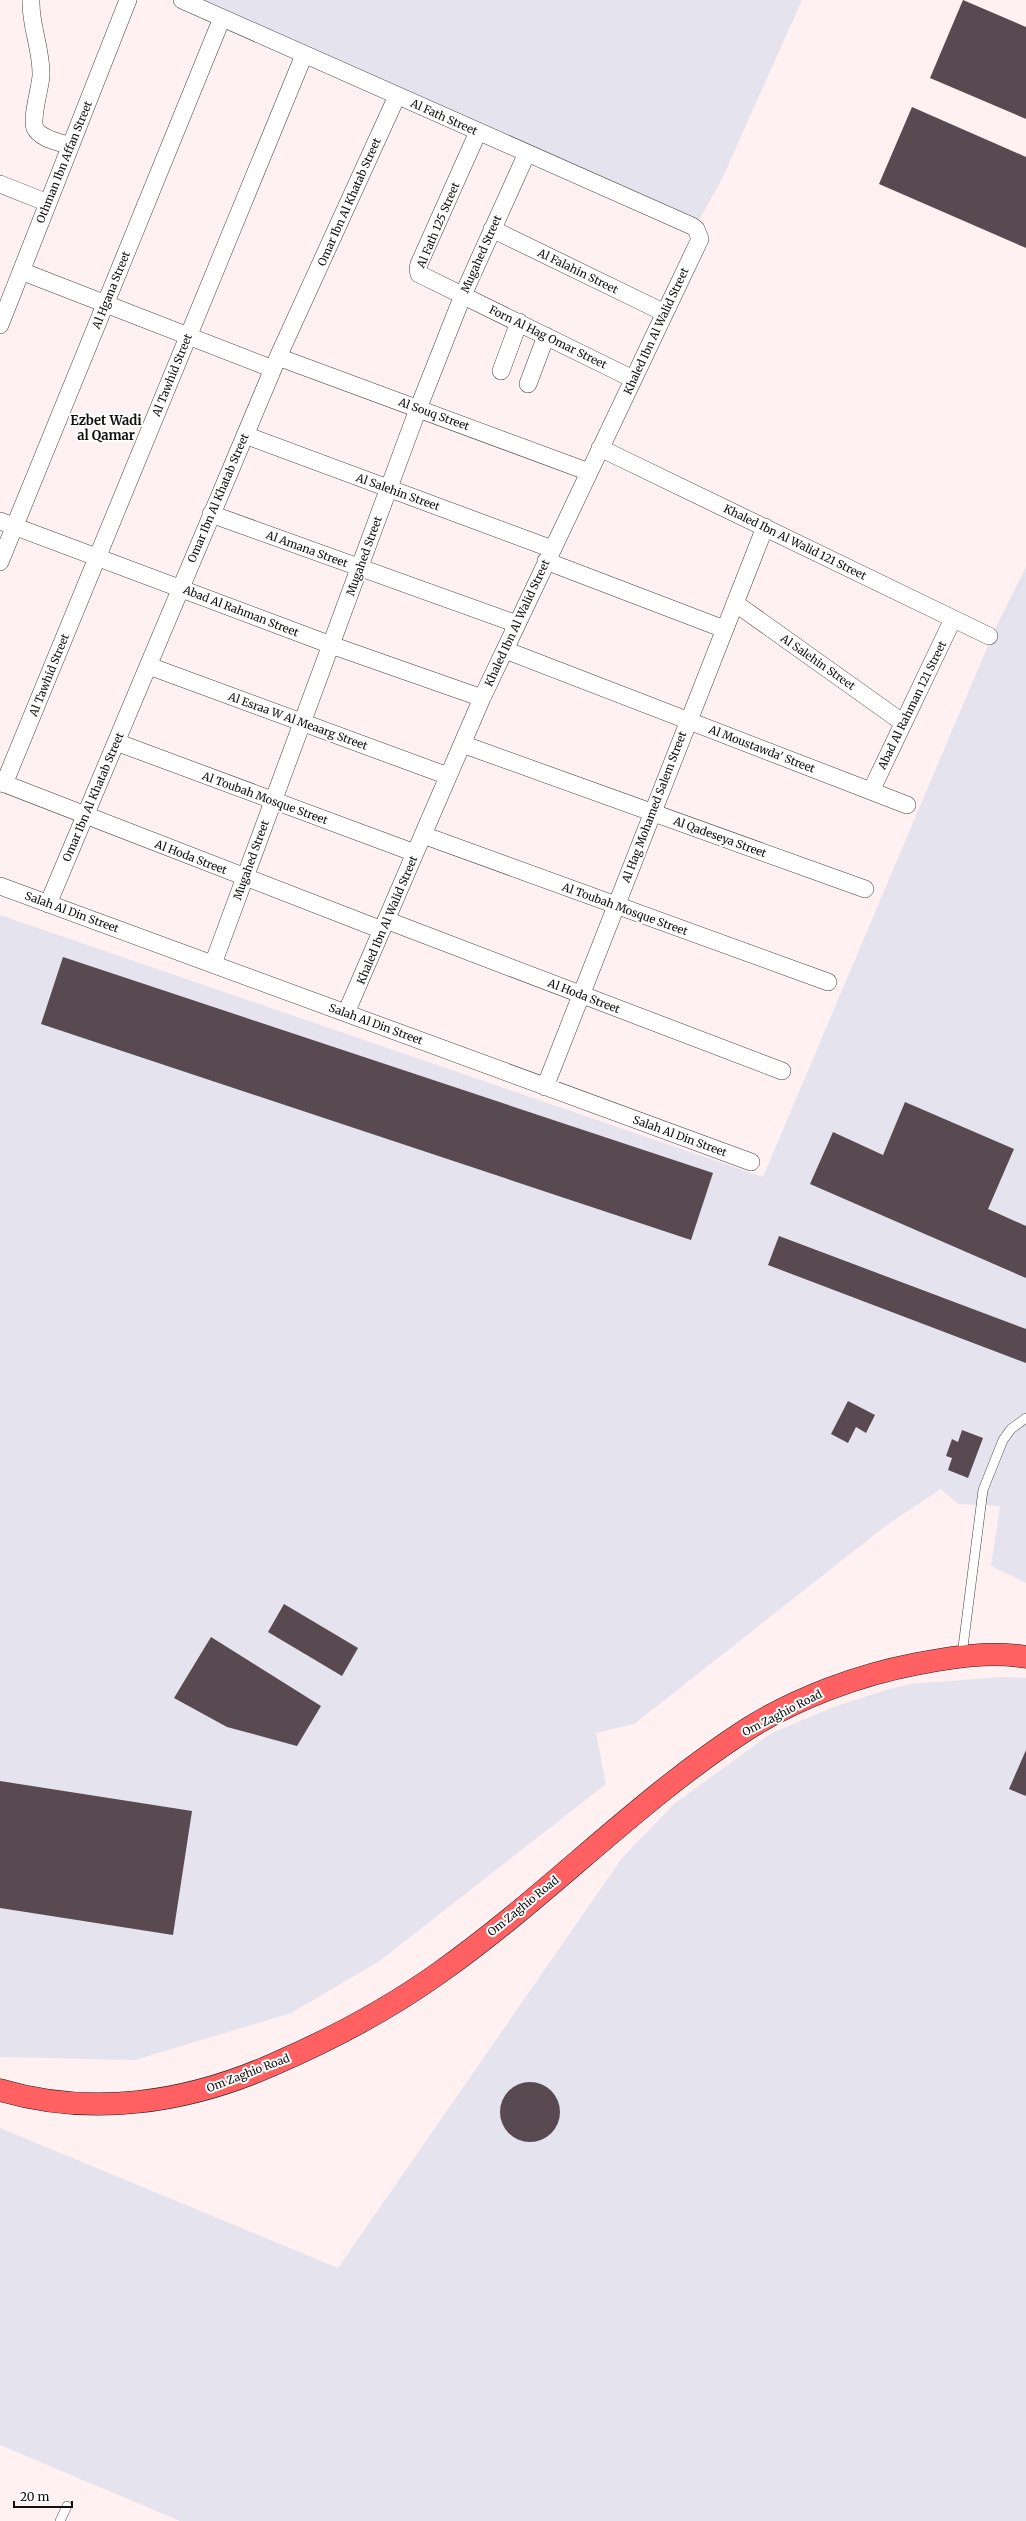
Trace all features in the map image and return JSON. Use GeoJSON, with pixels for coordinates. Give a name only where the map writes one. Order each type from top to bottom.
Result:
{"type":"FeatureCollection","features":[{"type":"Feature","properties":{"kind":"main road","name":"Om Zaghio Road"},"geometry":{"type":"LineString","coordinates":[[0,2090],[22,2096],[80,2104],[138,2103],[195,2093],[250,2074],[317,2046],[380,2012],[440,1972],[690,1769],[751,1727],[818,1693],[889,1669],[962,1655],[1026,1657]]}},
{"type":"Feature","properties":{"kind":"street"},"geometry":{"type":"LineString","coordinates":[[30,0],[30,12],[39,52],[41,74],[34,118],[35,128],[40,135],[70,146]]}},
{"type":"Feature","properties":{"kind":"street","name":"Othman Ibn Affan Street"},"geometry":{"type":"LineString","coordinates":[[0,325],[4,300],[21,271],[128,0]]}},
{"type":"Feature","properties":{"kind":"street","name":"Al Fath Street"},"geometry":{"type":"LineString","coordinates":[[182,0],[692,226],[696,229],[700,239]]}},
{"type":"Feature","properties":{"kind":"street","name":"Al Hgana Street"},"geometry":{"type":"LineString","coordinates":[[0,562],[7,524],[105,304],[222,18]]}},
{"type":"Feature","properties":{"kind":"street","name":"Al Tawhid Street"},"geometry":{"type":"LineString","coordinates":[[2,783],[98,558],[304,55]]}},
{"type":"Feature","properties":{"kind":"street","name":"Omar Ibn Al Khatab Street"},"geometry":{"type":"LineString","coordinates":[[48,904],[211,514],[276,363],[397,96]]}},
{"type":"Feature","properties":{"kind":"street","name":"Al Fath 125 Street"},"geometry":{"type":"LineString","coordinates":[[463,295],[424,277],[418,269],[478,132]]}},
{"type":"Feature","properties":{"kind":"street","name":"Mugahed Street"},"geometry":{"type":"LineString","coordinates":[[213,964],[418,408],[463,295],[527,153]]}},
{"type":"Feature","properties":{"kind":"street"},"geometry":{"type":"LineString","coordinates":[[0,184],[48,204]]}},
{"type":"Feature","properties":{"kind":"street","name":"Al Falahin Street"},"geometry":{"type":"LineString","coordinates":[[492,229],[665,313]]}},
{"type":"Feature","properties":{"kind":"street","name":"Khaled Ibn Al Walid Street"},"geometry":{"type":"LineString","coordinates":[[346,1013],[482,698],[700,239]]}},
{"type":"Feature","properties":{"kind":"street","name":"Al Souq Street"},"geometry":{"type":"LineString","coordinates":[[21,271],[188,336],[418,408],[589,472]]}},
{"type":"Feature","properties":{"kind":"street","name":"Forn Al Hag Omar Street"},"geometry":{"type":"LineString","coordinates":[[463,295],[634,379]]}},
{"type":"Feature","properties":{"kind":"street"},"geometry":{"type":"LineString","coordinates":[[501,371],[519,322]]}},
{"type":"Feature","properties":{"kind":"street"},"geometry":{"type":"LineString","coordinates":[[528,384],[546,336]]}},
{"type":"Feature","properties":{"kind":"street","name":"Al Salehin Street"},"geometry":{"type":"LineString","coordinates":[[245,435],[389,488],[724,629]]}},
{"type":"Feature","properties":{"kind":"street","name":"Khaled Ibn Al Walid 121 Street"},"geometry":{"type":"LineString","coordinates":[[600,448],[989,636]]}},
{"type":"Feature","properties":{"kind":"street","name":"Al Amana Street"},"geometry":{"type":"LineString","coordinates":[[211,514],[517,624]]}},
{"type":"Feature","properties":{"kind":"street","name":"Abad Al Rahman Street"},"geometry":{"type":"LineString","coordinates":[[7,524],[331,645],[482,698]]}},
{"type":"Feature","properties":{"kind":"street","name":"Al Hag Mohamed Salem Street"},"geometry":{"type":"LineString","coordinates":[[545,1087],[651,813],[765,527]]}},
{"type":"Feature","properties":{"kind":"street","name":"Al Salehin Street"},"geometry":{"type":"LineString","coordinates":[[734,603],[902,722]]}},
{"type":"Feature","properties":{"kind":"street","name":"Abad Al Rahman 121 Street"},"geometry":{"type":"LineString","coordinates":[[871,791],[902,722],[953,618]]}},
{"type":"Feature","properties":{"kind":"street","name":"Al Moustawda' Street"},"geometry":{"type":"LineString","coordinates":[[505,650],[907,805]]}},
{"type":"Feature","properties":{"kind":"street","name":"Al Esraa W Al Meaarg Street"},"geometry":{"type":"LineString","coordinates":[[148,666],[448,776]]}},
{"type":"Feature","properties":{"kind":"street","name":"Al Toubah Mosque Street"},"geometry":{"type":"LineString","coordinates":[[116,742],[415,853]]}},
{"type":"Feature","properties":{"kind":"street","name":"Al Qadeseya Street"},"geometry":{"type":"LineString","coordinates":[[462,744],[865,889]]}},
{"type":"Feature","properties":{"kind":"street","name":"Al Hoda Street"},"geometry":{"type":"LineString","coordinates":[[2,783],[245,878],[581,994],[782,1071]]}},
{"type":"Feature","properties":{"kind":"street","name":"Al Toubah Mosque Street"},"geometry":{"type":"LineString","coordinates":[[423,835],[828,982]]}},
{"type":"Feature","properties":{"kind":"street","name":"Salah Al Din Street"},"geometry":{"type":"LineString","coordinates":[[0,886],[751,1162]]}},
{"type":"Feature","properties":{"kind":"lane"},"geometry":{"type":"LineString","coordinates":[[962,1655],[983,1490],[1003,1440],[1011,1429],[1026,1418]]}},
{"type":"Feature","properties":{"kind":"lane"},"geometry":{"type":"LineString","coordinates":[[60,2521],[67,2506]]}},
{"type":"Feature","properties":{"kind":"shaded area"},"geometry":{"type":"Polygon","coordinates":[[[197,0],[802,0],[721,181],[699,220],[197,0]]]}},
{"type":"Feature","properties":{"kind":"shaded area"},"geometry":{"type":"Polygon","coordinates":[[[1026,567],[1026,1583],[991,1566],[1000,1506],[958,1504],[941,1489],[888,1524],[634,1724],[596,1733],[606,1784],[378,1962],[291,2013],[135,2060],[0,2057],[0,915],[763,1177],[995,629],[1026,567]]]}},
{"type":"Feature","properties":{"kind":"shaded area"},"geometry":{"type":"Polygon","coordinates":[[[1002,1677],[1026,1678],[1026,2521],[180,2521],[0,2445],[0,2128],[338,2268],[622,1858],[674,1804],[770,1734],[831,1708],[889,1689],[910,1684],[1002,1677]]]}},
{"type":"Feature","properties":{"kind":"building"},"geometry":{"type":"Polygon","coordinates":[[[963,0],[1026,27],[1026,119],[930,78],[963,0]]]}},
{"type":"Feature","properties":{"kind":"building"},"geometry":{"type":"Polygon","coordinates":[[[912,107],[1026,157],[1026,248],[879,184],[912,107]]]}},
{"type":"Feature","properties":{"kind":"building"},"geometry":{"type":"Polygon","coordinates":[[[63,957],[713,1173],[691,1240],[41,1024],[63,957]]]}},
{"type":"Feature","properties":{"kind":"building"},"geometry":{"type":"Polygon","coordinates":[[[905,1102],[1014,1149],[988,1209],[1026,1226],[1026,1278],[810,1184],[833,1132],[883,1155],[905,1102]]]}},
{"type":"Feature","properties":{"kind":"building"},"geometry":{"type":"Polygon","coordinates":[[[779,1236],[1026,1329],[1026,1363],[768,1265],[779,1236]]]}},
{"type":"Feature","properties":{"kind":"building"},"geometry":{"type":"Polygon","coordinates":[[[848,1401],[875,1415],[866,1433],[856,1427],[848,1443],[831,1434],[848,1401]]]}},
{"type":"Feature","properties":{"kind":"building"},"geometry":{"type":"Polygon","coordinates":[[[962,1430],[983,1438],[968,1478],[948,1470],[952,1458],[946,1456],[952,1439],[958,1442],[962,1430]]]}},
{"type":"Feature","properties":{"kind":"building"},"geometry":{"type":"Polygon","coordinates":[[[284,1604],[358,1648],[342,1676],[268,1632],[284,1604]]]}},
{"type":"Feature","properties":{"kind":"building"},"geometry":{"type":"Polygon","coordinates":[[[211,1637],[321,1706],[297,1746],[227,1727],[174,1698],[211,1637]]]}},
{"type":"Feature","properties":{"kind":"building"},"geometry":{"type":"Polygon","coordinates":[[[1026,1750],[1026,1796],[1009,1789],[1026,1750]]]}},
{"type":"Feature","properties":{"kind":"building"},"geometry":{"type":"Polygon","coordinates":[[[0,1781],[192,1811],[173,1935],[0,1908],[0,1781]]]}},
{"type":"Feature","properties":{"kind":"building"},"geometry":{"type":"Polygon","coordinates":[[[530,2082],[546,2087],[551,2091],[555,2096],[560,2112],[555,2128],[551,2133],[546,2137],[530,2142],[514,2137],[509,2133],[505,2128],[500,2112],[505,2096],[509,2091],[514,2087],[530,2082]]]}},
{"type":"Feature","properties":{"kind":"district","name":"Ezbet Wadi al Qamar"},"geometry":{"type":"Point","coordinates":[106,428]}}]}
